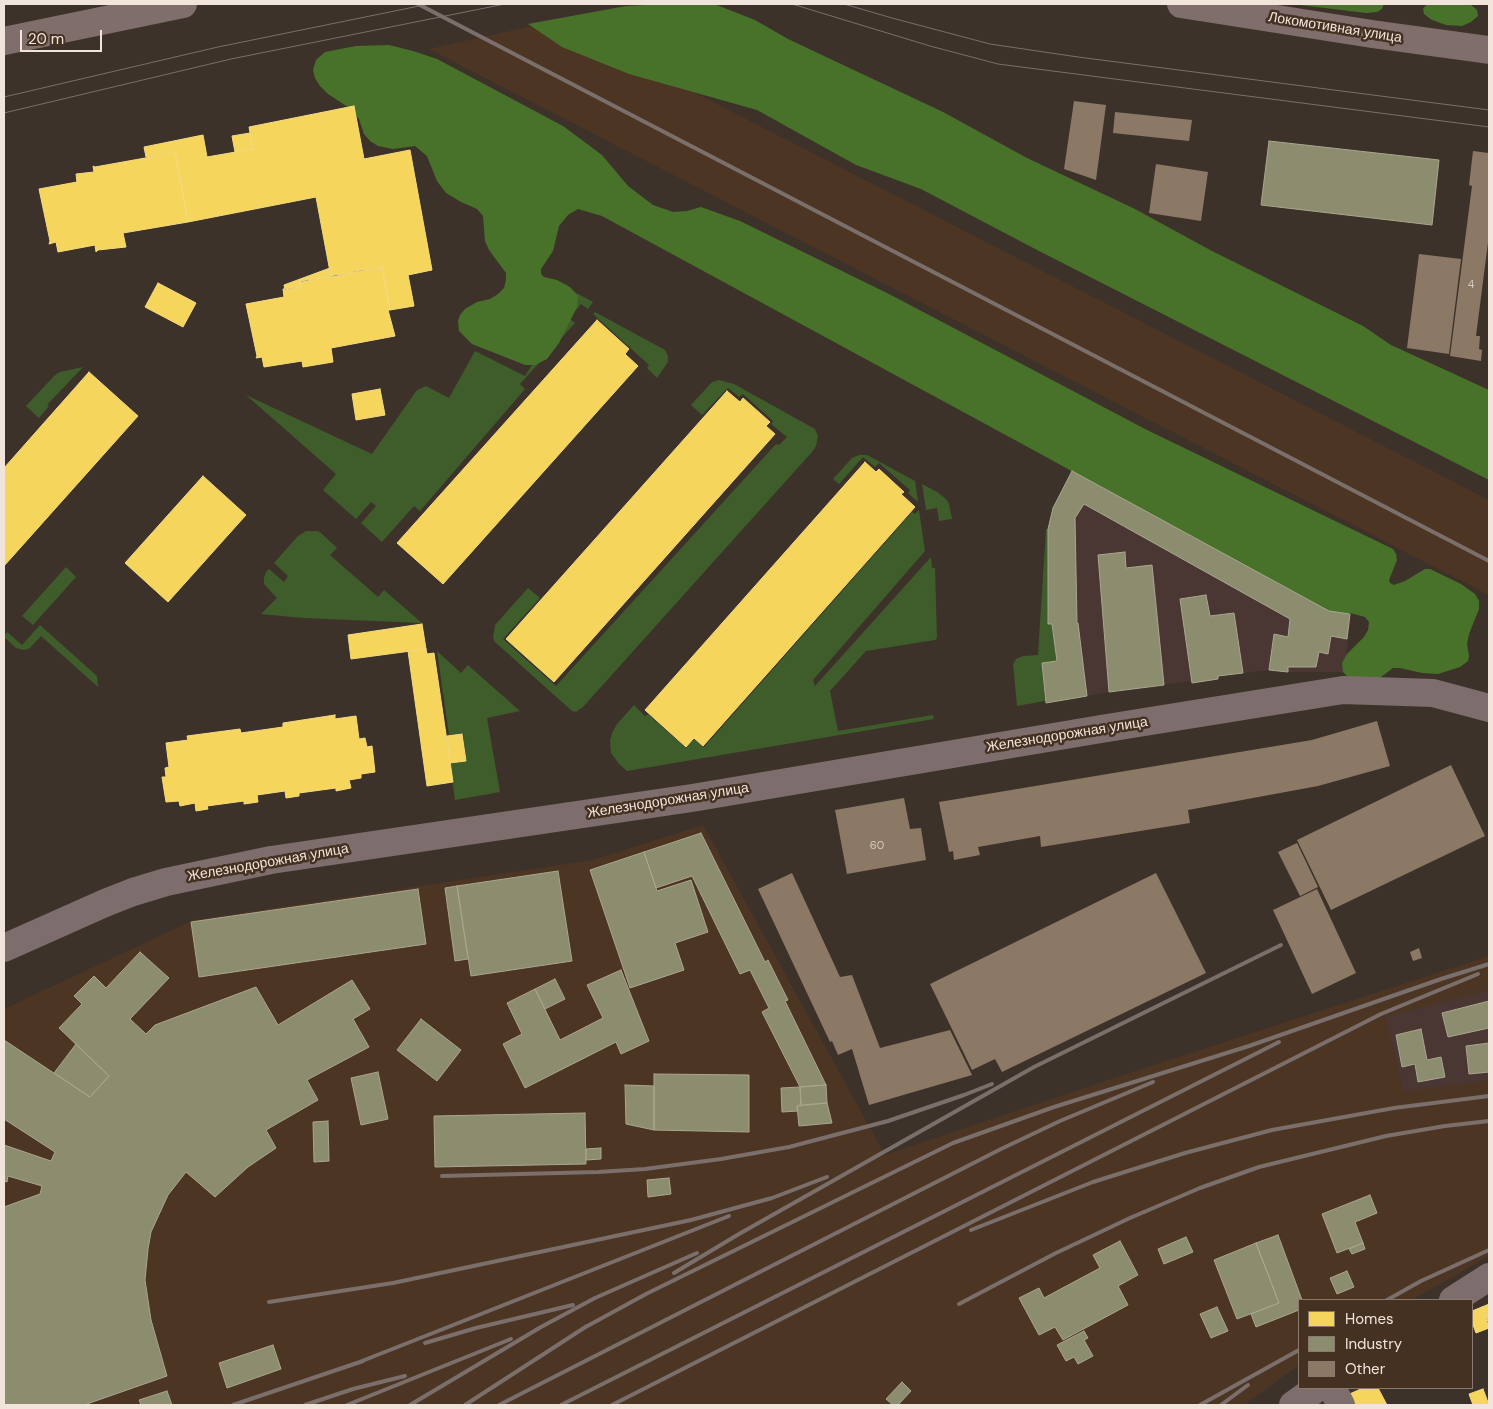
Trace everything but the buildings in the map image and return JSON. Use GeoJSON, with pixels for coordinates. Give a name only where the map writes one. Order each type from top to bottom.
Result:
{"type":"FeatureCollection","features":[{"type":"Feature","properties":{"kind":"main road","name":"Локомотивная улица"},"geometry":{"type":"LineString","coordinates":[[1181,4],[1489,50]]}},
{"type":"Feature","properties":{"kind":"main road"},"geometry":{"type":"LineString","coordinates":[[4,41],[178,5]]}},
{"type":"Feature","properties":{"kind":"street","name":"Железнодорожная улица"},"geometry":{"type":"LineString","coordinates":[[4,948],[134,892],[166,882],[271,860],[700,796],[1343,690],[1433,693],[1489,708]]}},
{"type":"Feature","properties":{"kind":"street"},"geometry":{"type":"LineString","coordinates":[[1455,1299],[1489,1277]]}},
{"type":"Feature","properties":{"kind":"street"},"geometry":{"type":"LineString","coordinates":[[1293,1405],[1316,1389]]}},
{"type":"Feature","properties":{"kind":"street"},"geometry":{"type":"LineString","coordinates":[[1333,1389],[1341,1405]]}},
{"type":"Feature","properties":{"kind":"shaded area"},"geometry":{"type":"Polygon","coordinates":[[[555,21],[1489,500],[1489,595],[429,49],[555,21]]]}},
{"type":"Feature","properties":{"kind":"shaded area"},"geometry":{"type":"Polygon","coordinates":[[[1072,471],[1330,610],[1351,613],[1344,672],[1269,670],[1218,676],[1218,679],[1192,683],[1191,681],[1109,692],[1046,703],[1042,663],[1057,661],[1052,624],[1048,624],[1048,529],[1053,508],[1072,471]]]}},
{"type":"Feature","properties":{"kind":"shaded area"},"geometry":{"type":"Polygon","coordinates":[[[703,825],[885,1155],[1489,956],[1489,1256],[1414,1299],[1298,1299],[1298,1366],[1244,1405],[4,1405],[4,1009],[194,920],[593,860],[703,825]]]}},
{"type":"Feature","properties":{"kind":"shaded area"},"geometry":{"type":"Polygon","coordinates":[[[1489,990],[1489,1080],[1404,1092],[1386,1017],[1489,990]]]}},
{"type":"Feature","properties":{"kind":"green space"},"geometry":{"type":"Polygon","coordinates":[[[714,4],[755,20],[788,39],[943,112],[1027,158],[1135,209],[1212,251],[1363,326],[1391,345],[1489,390],[1489,480],[921,189],[856,165],[757,110],[629,74],[562,47],[528,24],[626,6],[714,4]]]}},
{"type":"Feature","properties":{"kind":"green space"},"geometry":{"type":"Polygon","coordinates":[[[1292,4],[1384,4],[1382,9],[1377,12],[1366,13],[1292,4]]]}},
{"type":"Feature","properties":{"kind":"green space"},"geometry":{"type":"Polygon","coordinates":[[[1427,4],[1470,4],[1477,10],[1478,16],[1462,26],[1446,25],[1432,20],[1424,14],[1423,9],[1427,4]]]}},
{"type":"Feature","properties":{"kind":"green space"},"geometry":{"type":"Polygon","coordinates":[[[389,45],[437,59],[563,126],[602,155],[628,186],[653,205],[673,212],[701,207],[740,221],[891,295],[1147,430],[1393,549],[1397,560],[1389,580],[1390,583],[1394,585],[1425,569],[1430,569],[1461,584],[1475,594],[1479,601],[1479,609],[1467,644],[1468,661],[1460,667],[1438,674],[1393,668],[1377,680],[1348,677],[1343,672],[1342,663],[1347,654],[1364,637],[1368,630],[1369,622],[1365,617],[1350,613],[1336,614],[1327,612],[602,216],[578,209],[568,215],[559,226],[553,251],[541,269],[541,274],[544,277],[557,280],[570,287],[578,296],[577,307],[559,343],[547,359],[535,365],[525,365],[472,344],[459,331],[458,321],[460,315],[465,309],[477,302],[490,299],[498,294],[504,288],[506,280],[506,273],[489,250],[485,241],[483,216],[477,209],[446,193],[437,181],[427,156],[415,146],[393,149],[378,146],[370,141],[364,134],[359,119],[351,109],[328,94],[315,78],[313,70],[316,60],[325,52],[356,46],[389,45]]]}},
{"type":"Feature","properties":{"kind":"green space"},"geometry":{"type":"Polygon","coordinates":[[[571,290],[593,302],[588,309],[581,304],[569,318],[575,323],[520,384],[525,389],[420,511],[414,506],[382,542],[361,523],[376,506],[371,502],[356,519],[323,490],[336,474],[246,395],[372,454],[417,390],[426,386],[449,398],[475,351],[525,376],[558,324],[571,290]]]}},
{"type":"Feature","properties":{"kind":"green space"},"geometry":{"type":"Polygon","coordinates":[[[595,312],[665,350],[668,362],[657,378],[647,368],[649,365],[593,314],[595,312]]]}},
{"type":"Feature","properties":{"kind":"green space"},"geometry":{"type":"Polygon","coordinates":[[[83,367],[47,405],[49,406],[39,418],[26,406],[54,376],[60,372],[83,367]]]}},
{"type":"Feature","properties":{"kind":"green space"},"geometry":{"type":"Polygon","coordinates":[[[719,380],[734,384],[815,429],[818,436],[816,446],[583,707],[576,712],[572,711],[495,642],[493,638],[495,625],[528,588],[540,598],[503,639],[556,686],[776,444],[779,445],[787,437],[771,424],[773,421],[743,394],[739,397],[728,388],[702,415],[691,405],[712,382],[719,380]]]}},
{"type":"Feature","properties":{"kind":"green space"},"geometry":{"type":"Polygon","coordinates":[[[859,455],[867,455],[915,481],[918,502],[908,493],[910,490],[879,463],[875,467],[863,457],[839,484],[833,479],[852,458],[859,455]]]}},
{"type":"Feature","properties":{"kind":"green space"},"geometry":{"type":"Polygon","coordinates":[[[922,484],[946,499],[952,519],[939,521],[937,508],[926,510],[922,484]]]}},
{"type":"Feature","properties":{"kind":"green space"},"geometry":{"type":"Polygon","coordinates":[[[919,510],[925,551],[813,680],[815,686],[931,557],[932,568],[935,568],[937,638],[935,640],[866,651],[830,691],[838,731],[933,715],[934,719],[627,771],[619,764],[611,753],[610,740],[617,724],[634,705],[645,716],[648,714],[686,748],[694,739],[704,747],[912,512],[915,514],[919,510]]]}},
{"type":"Feature","properties":{"kind":"green space"},"geometry":{"type":"Polygon","coordinates":[[[1046,529],[1048,529],[1048,624],[1052,624],[1057,661],[1042,664],[1045,701],[1017,706],[1013,664],[1016,659],[1023,656],[1038,655],[1046,529]]]}},
{"type":"Feature","properties":{"kind":"green space"},"geometry":{"type":"Polygon","coordinates":[[[306,531],[318,531],[321,533],[337,548],[330,555],[378,597],[384,590],[422,623],[303,618],[261,614],[277,598],[264,584],[266,572],[269,569],[284,582],[288,576],[274,563],[298,536],[306,531]]]}},
{"type":"Feature","properties":{"kind":"green space"},"geometry":{"type":"Polygon","coordinates":[[[66,567],[76,577],[33,625],[22,616],[66,567]]]}},
{"type":"Feature","properties":{"kind":"green space"},"geometry":{"type":"Polygon","coordinates":[[[40,625],[97,676],[98,687],[41,636],[30,648],[24,650],[16,648],[4,637],[7,632],[22,645],[40,625]]]}},
{"type":"Feature","properties":{"kind":"green space"},"geometry":{"type":"Polygon","coordinates":[[[437,651],[461,673],[468,665],[520,711],[487,718],[500,792],[455,800],[450,764],[466,761],[463,733],[449,735],[437,651]]]}},
{"type":"Feature","properties":{"kind":"tram line"},"geometry":{"type":"LineString","coordinates":[[4,97],[218,47],[429,4]]}},
{"type":"Feature","properties":{"kind":"tram line"},"geometry":{"type":"LineString","coordinates":[[4,113],[231,59],[505,4]]}},
{"type":"Feature","properties":{"kind":"tram line"},"geometry":{"type":"LineString","coordinates":[[792,4],[930,46],[998,64],[1489,127]]}},
{"type":"Feature","properties":{"kind":"tram line"},"geometry":{"type":"LineString","coordinates":[[844,4],[990,44],[1489,110]]}},
{"type":"Feature","properties":{"kind":"railway"},"geometry":{"type":"LineString","coordinates":[[418,4],[1489,561]]}},
{"type":"Feature","properties":{"kind":"railway"},"geometry":{"type":"LineString","coordinates":[[674,1273],[739,1234],[1034,1067],[1281,945]]}},
{"type":"Feature","properties":{"kind":"railway"},"geometry":{"type":"LineString","coordinates":[[582,1329],[646,1294],[953,1143],[1054,1107],[1249,1046],[1489,964]]}},
{"type":"Feature","properties":{"kind":"railway"},"geometry":{"type":"LineString","coordinates":[[612,1405],[1381,1014],[1478,974]]}},
{"type":"Feature","properties":{"kind":"railway"},"geometry":{"type":"LineString","coordinates":[[561,1405],[1279,1042]]}},
{"type":"Feature","properties":{"kind":"railway"},"geometry":{"type":"LineString","coordinates":[[499,1405],[1001,1149],[1060,1121],[1153,1082]]}},
{"type":"Feature","properties":{"kind":"railway"},"geometry":{"type":"LineString","coordinates":[[442,1176],[598,1172],[645,1169],[721,1159],[789,1147],[888,1121],[992,1084]]}},
{"type":"Feature","properties":{"kind":"railway"},"geometry":{"type":"LineString","coordinates":[[971,1230],[1093,1182],[1185,1153],[1272,1130],[1394,1108],[1489,1096]]}},
{"type":"Feature","properties":{"kind":"railway"},"geometry":{"type":"LineString","coordinates":[[959,1304],[1056,1253],[1130,1218],[1200,1188],[1259,1167],[1386,1136],[1489,1121]]}},
{"type":"Feature","properties":{"kind":"railway"},"geometry":{"type":"LineString","coordinates":[[269,1302],[393,1283],[691,1220],[772,1198],[827,1177]]}},
{"type":"Feature","properties":{"kind":"railway"},"geometry":{"type":"LineString","coordinates":[[357,1363],[729,1216]]}},
{"type":"Feature","properties":{"kind":"railway"},"geometry":{"type":"LineString","coordinates":[[1389,1299],[1421,1281],[1489,1250]]}},
{"type":"Feature","properties":{"kind":"railway"},"geometry":{"type":"LineString","coordinates":[[410,1405],[541,1327],[595,1298],[697,1253]]}},
{"type":"Feature","properties":{"kind":"railway"},"geometry":{"type":"LineString","coordinates":[[425,1343],[476,1328],[573,1305]]}},
{"type":"Feature","properties":{"kind":"railway"},"geometry":{"type":"LineString","coordinates":[[465,1405],[587,1326]]}},
{"type":"Feature","properties":{"kind":"railway"},"geometry":{"type":"LineString","coordinates":[[347,1405],[511,1339]]}},
{"type":"Feature","properties":{"kind":"railway"},"geometry":{"type":"LineString","coordinates":[[1200,1405],[1298,1351]]}},
{"type":"Feature","properties":{"kind":"railway"},"geometry":{"type":"LineString","coordinates":[[233,1405],[363,1361]]}},
{"type":"Feature","properties":{"kind":"railway"},"geometry":{"type":"LineString","coordinates":[[305,1405],[353,1389],[405,1376]]}},
{"type":"Feature","properties":{"kind":"railway"},"geometry":{"type":"LineString","coordinates":[[1221,1405],[1248,1385]]}}]}
